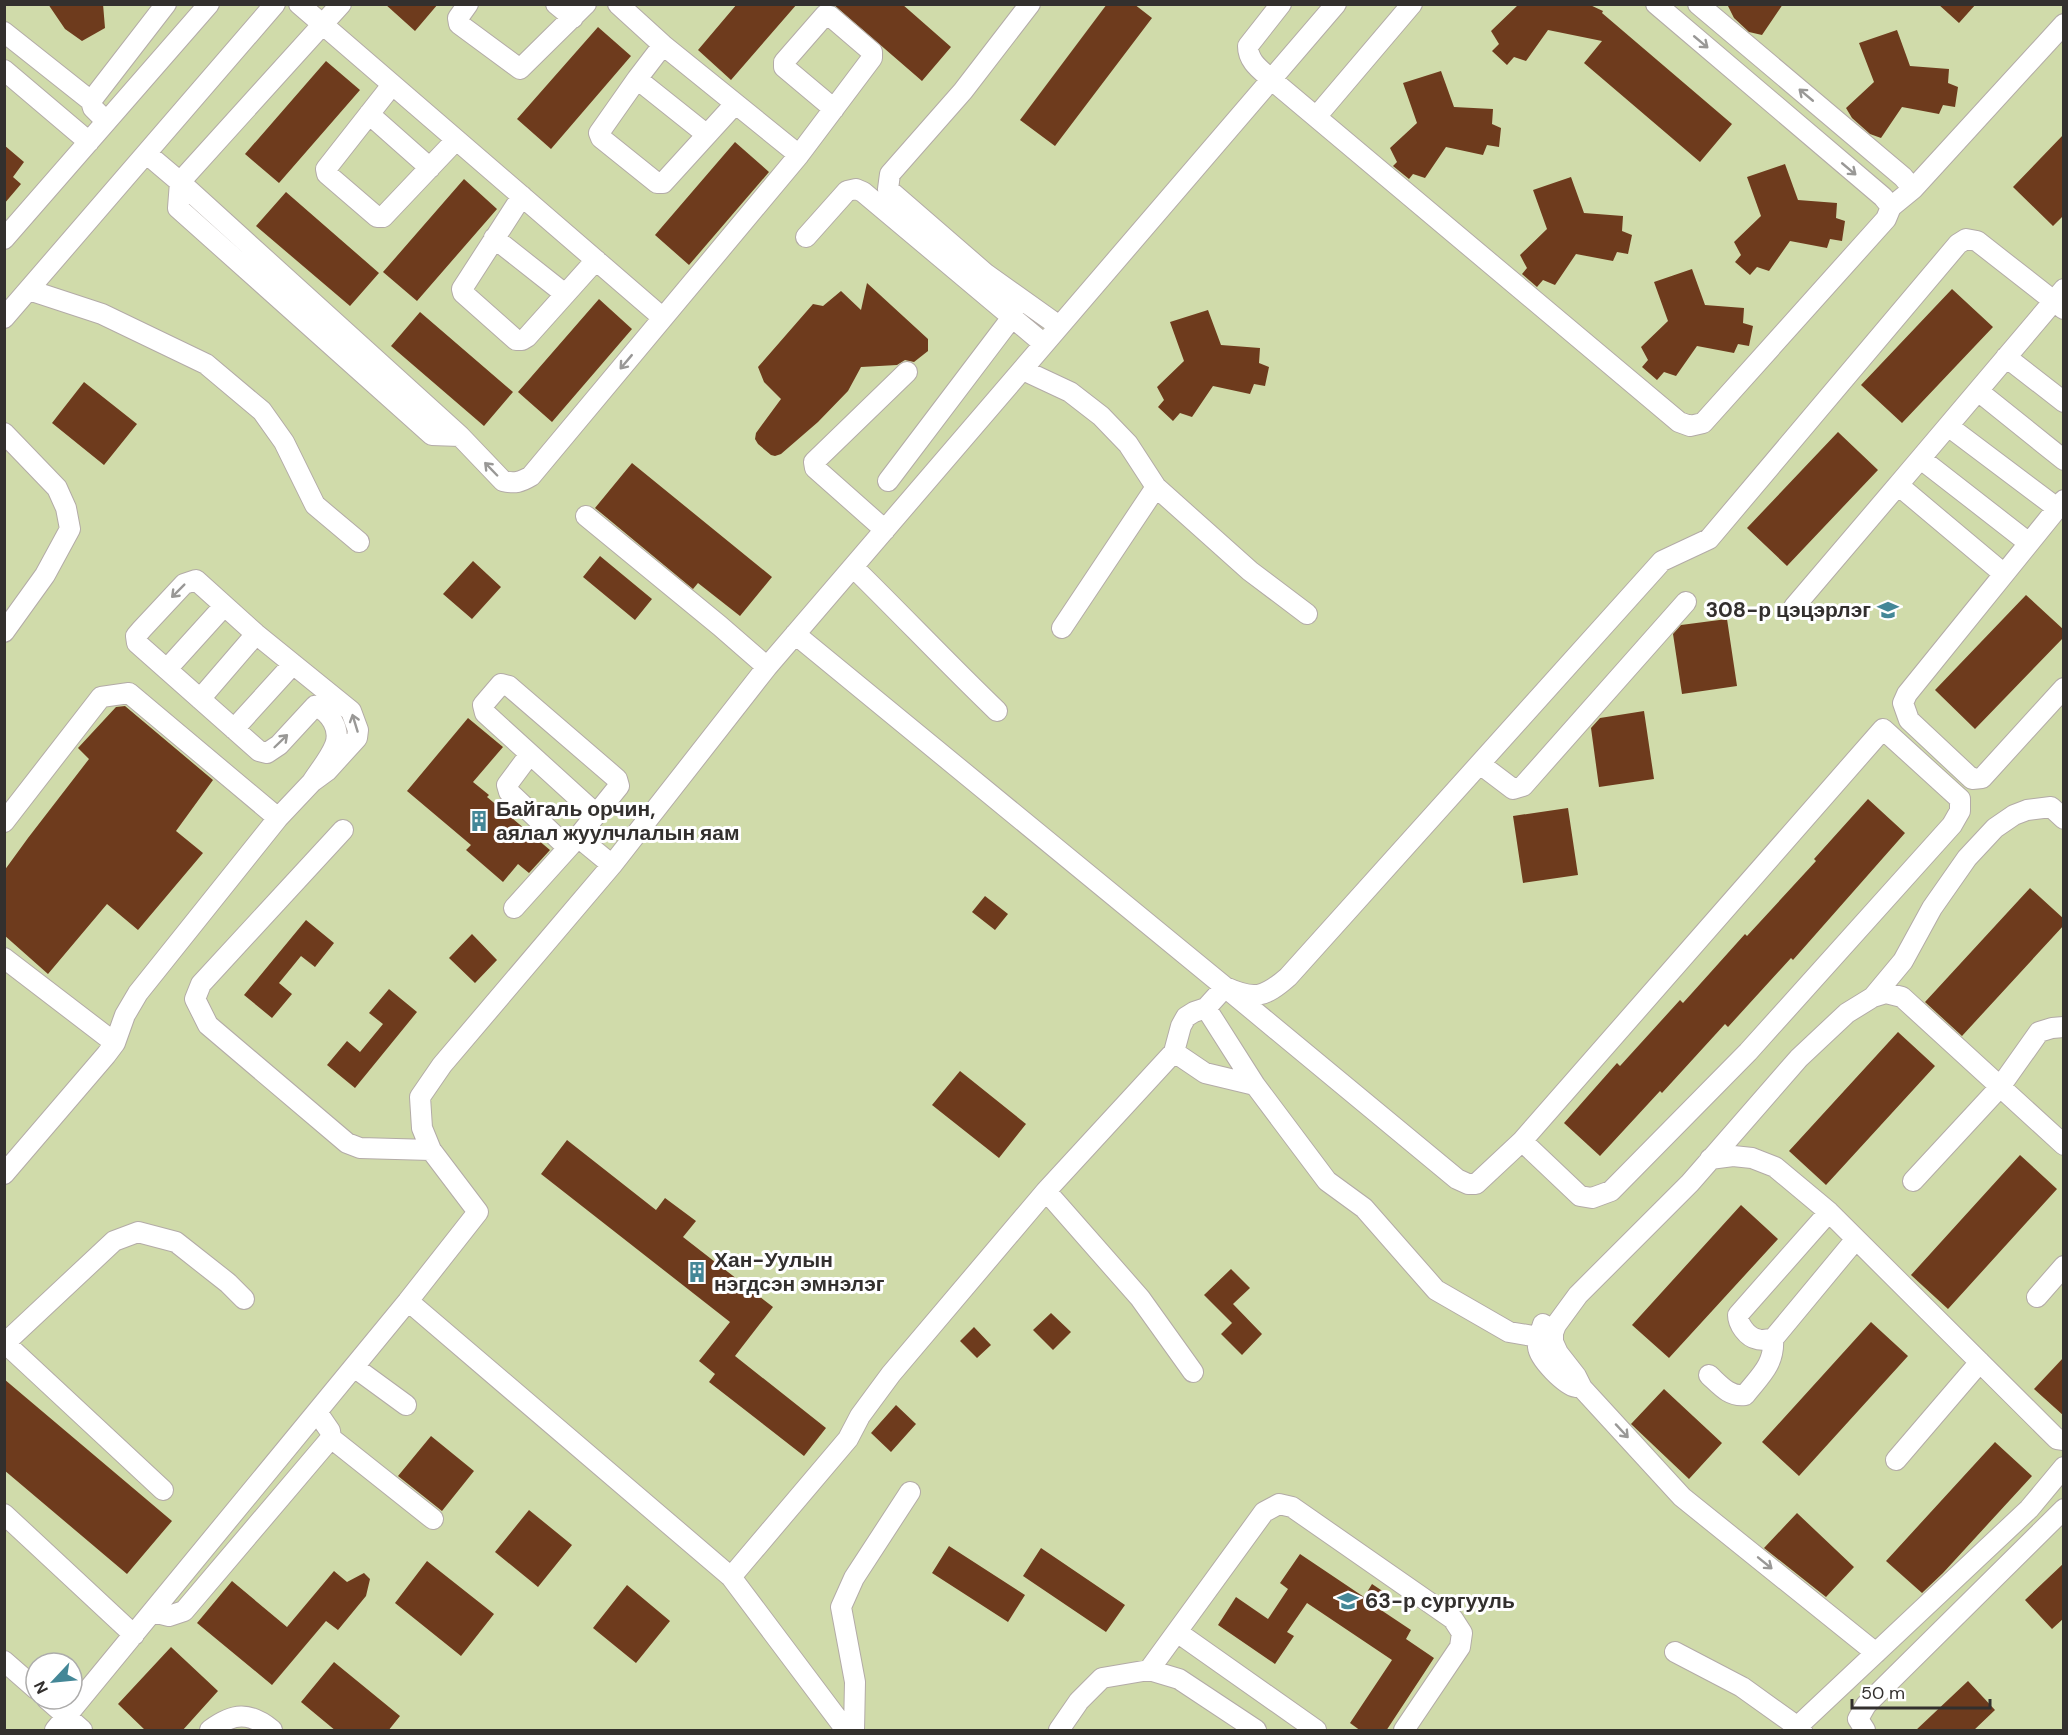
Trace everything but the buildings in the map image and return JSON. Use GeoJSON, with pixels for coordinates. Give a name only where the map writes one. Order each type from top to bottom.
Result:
{"type":"FeatureCollection","features":[{"type":"Feature","properties":{"kind":"street"},"geometry":{"type":"LineString","coordinates":[[91,100],[166,4]]}},
{"type":"Feature","properties":{"kind":"street"},"geometry":{"type":"LineString","coordinates":[[4,239],[209,4]]}},
{"type":"Feature","properties":{"kind":"street"},"geometry":{"type":"LineString","coordinates":[[4,318],[275,4]]}},
{"type":"Feature","properties":{"kind":"street"},"geometry":{"type":"LineString","coordinates":[[299,4],[663,318]]}},
{"type":"Feature","properties":{"kind":"street"},"geometry":{"type":"LineString","coordinates":[[180,182],[341,4]]}},
{"type":"Feature","properties":{"kind":"street"},"geometry":{"type":"LineString","coordinates":[[468,4],[458,18],[459,24],[520,69],[579,11],[556,4]]}},
{"type":"Feature","properties":{"kind":"street"},"geometry":{"type":"LineString","coordinates":[[618,4],[663,45],[799,155]]}},
{"type":"Feature","properties":{"kind":"street"},"geometry":{"type":"LineString","coordinates":[[1281,4],[1248,46],[1251,60],[1679,422],[1690,426],[1703,423],[1886,219],[1891,207],[1913,189],[2064,24]]}},
{"type":"Feature","properties":{"kind":"street"},"geometry":{"type":"LineString","coordinates":[[82,1731],[61,1724],[408,1301],[478,1212],[431,1150],[422,1128],[420,1097],[442,1065],[612,865],[767,667],[1336,4]]}},
{"type":"Feature","properties":{"kind":"street"},"geometry":{"type":"LineString","coordinates":[[1316,117],[1412,4]]}},
{"type":"Feature","properties":{"kind":"street"},"geometry":{"type":"LineString","coordinates":[[1656,4],[1883,197],[1891,207]]}},
{"type":"Feature","properties":{"kind":"street"},"geometry":{"type":"LineString","coordinates":[[1698,4],[1904,177],[1913,189]]}},
{"type":"Feature","properties":{"kind":"street"},"geometry":{"type":"LineString","coordinates":[[1021,8],[963,91],[890,174],[888,189],[986,274],[1059,326]]}},
{"type":"Feature","properties":{"kind":"street"},"geometry":{"type":"LineString","coordinates":[[147,154],[460,436],[503,481],[513,483],[522,482],[531,476],[799,155],[834,109],[872,58],[872,52],[830,15],[825,15],[784,62],[784,68],[834,109]]}},
{"type":"Feature","properties":{"kind":"street"},"geometry":{"type":"LineString","coordinates":[[4,32],[91,100],[93,108],[106,121]]}},
{"type":"Feature","properties":{"kind":"street"},"geometry":{"type":"LineString","coordinates":[[663,45],[599,133],[601,138],[657,183],[663,183],[735,104]]}},
{"type":"Feature","properties":{"kind":"street"},"geometry":{"type":"LineString","coordinates":[[4,70],[88,142]]}},
{"type":"Feature","properties":{"kind":"street"},"geometry":{"type":"LineString","coordinates":[[637,79],[706,134]]}},
{"type":"Feature","properties":{"kind":"street"},"geometry":{"type":"LineString","coordinates":[[392,85],[326,169],[327,174],[377,217],[383,217],[456,140]]}},
{"type":"Feature","properties":{"kind":"street"},"geometry":{"type":"LineString","coordinates":[[369,114],[430,168]]}},
{"type":"Feature","properties":{"kind":"street"},"geometry":{"type":"LineString","coordinates":[[806,237],[847,191],[856,189],[863,192],[1044,344]]}},
{"type":"Feature","properties":{"kind":"street"},"geometry":{"type":"LineString","coordinates":[[522,196],[462,289],[463,293],[516,340],[527,337],[596,260]]}},
{"type":"Feature","properties":{"kind":"street"},"geometry":{"type":"LineString","coordinates":[[494,238],[565,294]]}},
{"type":"Feature","properties":{"kind":"street"},"geometry":{"type":"LineString","coordinates":[[1225,987],[1245,996],[1259,995],[1275,989],[1288,977],[1662,561],[1709,539],[1958,244],[1966,239],[1977,241],[2060,300],[2006,357],[1794,607]]}},
{"type":"Feature","properties":{"kind":"street"},"geometry":{"type":"LineString","coordinates":[[29,290],[102,314],[206,364],[262,411],[284,442],[315,505],[359,542]]}},
{"type":"Feature","properties":{"kind":"street"},"geometry":{"type":"LineString","coordinates":[[888,481],[1012,316]]}},
{"type":"Feature","properties":{"kind":"street"},"geometry":{"type":"LineString","coordinates":[[2006,357],[2064,402]]}},
{"type":"Feature","properties":{"kind":"street"},"geometry":{"type":"LineString","coordinates":[[1023,370],[1070,392],[1101,416],[1128,444],[1156,487],[1250,571],[1307,614]]}},
{"type":"Feature","properties":{"kind":"street"},"geometry":{"type":"LineString","coordinates":[[885,530],[815,468],[814,462],[907,372]]}},
{"type":"Feature","properties":{"kind":"street"},"geometry":{"type":"LineString","coordinates":[[1978,391],[2064,460]]}},
{"type":"Feature","properties":{"kind":"street"},"geometry":{"type":"LineString","coordinates":[[1948,426],[2060,504],[1907,694],[1903,704],[1905,712],[1909,720],[1972,779],[1977,779],[1982,778],[2064,688]]}},
{"type":"Feature","properties":{"kind":"street"},"geometry":{"type":"LineString","coordinates":[[4,433],[57,488],[66,508],[70,529],[45,576],[4,633]]}},
{"type":"Feature","properties":{"kind":"street"},"geometry":{"type":"LineString","coordinates":[[1921,459],[2029,543]]}},
{"type":"Feature","properties":{"kind":"street"},"geometry":{"type":"LineString","coordinates":[[1898,485],[2004,574]]}},
{"type":"Feature","properties":{"kind":"street"},"geometry":{"type":"LineString","coordinates":[[1062,628],[1156,487]]}},
{"type":"Feature","properties":{"kind":"street"},"geometry":{"type":"LineString","coordinates":[[586,516],[767,667]]}},
{"type":"Feature","properties":{"kind":"street"},"geometry":{"type":"LineString","coordinates":[[853,567],[997,711]]}},
{"type":"Feature","properties":{"kind":"street"},"geometry":{"type":"LineString","coordinates":[[4,1174],[115,1043],[125,1016],[138,993],[278,818],[312,782],[327,771],[357,738],[358,730],[351,711],[256,634],[196,580],[184,584],[136,636],[137,643],[259,751],[267,753],[279,745],[315,706],[324,710],[334,723],[335,744],[312,782]]}},
{"type":"Feature","properties":{"kind":"street"},"geometry":{"type":"LineString","coordinates":[[1479,764],[1513,789],[1523,786],[1686,602]]}},
{"type":"Feature","properties":{"kind":"street"},"geometry":{"type":"LineString","coordinates":[[166,669],[224,606]]}},
{"type":"Feature","properties":{"kind":"street"},"geometry":{"type":"LineString","coordinates":[[200,699],[256,634]]}},
{"type":"Feature","properties":{"kind":"street"},"geometry":{"type":"LineString","coordinates":[[795,634],[1457,1179],[1468,1184],[1476,1184],[1522,1141],[1883,729],[1960,799],[1960,811],[1944,833],[1748,1053],[1611,1191],[1592,1198],[1580,1196],[1522,1141]]}},
{"type":"Feature","properties":{"kind":"street"},"geometry":{"type":"LineString","coordinates":[[234,729],[293,664]]}},
{"type":"Feature","properties":{"kind":"street"},"geometry":{"type":"LineString","coordinates":[[514,908],[573,843],[619,786],[617,779],[510,686],[501,684],[483,705],[485,713],[596,814]]}},
{"type":"Feature","properties":{"kind":"street"},"geometry":{"type":"LineString","coordinates":[[4,822],[101,697],[129,693],[278,818]]}},
{"type":"Feature","properties":{"kind":"street"},"geometry":{"type":"LineString","coordinates":[[530,754],[507,785],[509,792],[573,843],[612,865]]}},
{"type":"Feature","properties":{"kind":"street"},"geometry":{"type":"LineString","coordinates":[[1874,997],[1903,961],[1932,908],[1966,858],[1995,828],[2014,815],[2027,810],[2052,807],[2064,819]]}},
{"type":"Feature","properties":{"kind":"street"},"geometry":{"type":"LineString","coordinates":[[343,830],[201,984],[195,999],[208,1025],[347,1143],[360,1148],[431,1150]]}},
{"type":"Feature","properties":{"kind":"street"},"geometry":{"type":"LineString","coordinates":[[4,958],[115,1043]]}},
{"type":"Feature","properties":{"kind":"street"},"geometry":{"type":"LineString","coordinates":[[731,1578],[848,1439],[860,1416],[891,1374],[1046,1191],[1174,1052],[1180,1026],[1186,1017],[1206,1008],[1225,987]]}},
{"type":"Feature","properties":{"kind":"street"},"geometry":{"type":"LineString","coordinates":[[1582,1388],[1571,1386],[1550,1368],[1538,1349],[1543,1324],[1569,1300],[1578,1295],[1690,1183],[1799,1058],[1847,1013],[1874,997],[1886,993],[1902,997],[2064,1145]]}},
{"type":"Feature","properties":{"kind":"street"},"geometry":{"type":"LineString","coordinates":[[1206,1008],[1255,1085],[1327,1181],[1364,1208],[1437,1290],[1509,1332],[1539,1337]]}},
{"type":"Feature","properties":{"kind":"street"},"geometry":{"type":"LineString","coordinates":[[1913,1181],[2000,1087],[2039,1032],[2064,1027]]}},
{"type":"Feature","properties":{"kind":"street"},"geometry":{"type":"LineString","coordinates":[[1174,1052],[1205,1073],[1255,1085]]}},
{"type":"Feature","properties":{"kind":"street"},"geometry":{"type":"LineString","coordinates":[[1710,1160],[1733,1156],[1752,1158],[1774,1167],[1829,1212],[2057,1439],[2064,1440]]}},
{"type":"Feature","properties":{"kind":"street"},"geometry":{"type":"LineString","coordinates":[[1046,1191],[1140,1298],[1193,1372]]}},
{"type":"Feature","properties":{"kind":"street"},"geometry":{"type":"LineString","coordinates":[[1773,1339],[1756,1339],[1738,1321],[1738,1315],[1829,1212]]}},
{"type":"Feature","properties":{"kind":"street"},"geometry":{"type":"LineString","coordinates":[[163,1490],[5,1344],[114,1241],[138,1232],[176,1242],[228,1282],[244,1299]]}},
{"type":"Feature","properties":{"kind":"street"},"geometry":{"type":"LineString","coordinates":[[1710,1375],[1729,1393],[1737,1396],[1745,1395],[1771,1361],[1774,1350],[1773,1339],[1856,1239]]}},
{"type":"Feature","properties":{"kind":"street"},"geometry":{"type":"LineString","coordinates":[[2037,1297],[2064,1266]]}},
{"type":"Feature","properties":{"kind":"street"},"geometry":{"type":"LineString","coordinates":[[1578,1295],[1571,1308],[1556,1325],[1553,1342],[1582,1388],[1682,1497],[1875,1653]]}},
{"type":"Feature","properties":{"kind":"street"},"geometry":{"type":"LineString","coordinates":[[408,1301],[731,1578],[846,1731]]}},
{"type":"Feature","properties":{"kind":"street"},"geometry":{"type":"LineString","coordinates":[[1896,1460],[1980,1362]]}},
{"type":"Feature","properties":{"kind":"street"},"geometry":{"type":"LineString","coordinates":[[354,1367],[406,1405]]}},
{"type":"Feature","properties":{"kind":"street"},"geometry":{"type":"LineString","coordinates":[[317,1412],[332,1438],[433,1519]]}},
{"type":"Feature","properties":{"kind":"street"},"geometry":{"type":"LineString","coordinates":[[153,1612],[169,1616],[184,1611],[332,1438]]}},
{"type":"Feature","properties":{"kind":"street"},"geometry":{"type":"LineString","coordinates":[[1675,1652],[1742,1687],[1799,1729],[1875,1653],[2029,1509],[2064,1467]]}},
{"type":"Feature","properties":{"kind":"street"},"geometry":{"type":"LineString","coordinates":[[854,1731],[855,1682],[841,1607],[854,1578],[910,1492]]}},
{"type":"Feature","properties":{"kind":"street"},"geometry":{"type":"LineString","coordinates":[[1149,1670],[1264,1512],[1278,1504],[1292,1507],[1453,1619],[1462,1633],[1460,1647],[1404,1731]]}},
{"type":"Feature","properties":{"kind":"street"},"geometry":{"type":"LineString","coordinates":[[1865,1731],[1858,1719],[1866,1705],[2064,1509]]}},
{"type":"Feature","properties":{"kind":"street"},"geometry":{"type":"LineString","coordinates":[[4,1514],[134,1635]]}},
{"type":"Feature","properties":{"kind":"street"},"geometry":{"type":"LineString","coordinates":[[1177,1632],[1316,1731]]}},
{"type":"Feature","properties":{"kind":"street"},"geometry":{"type":"LineString","coordinates":[[4,1661],[24,1678]]}},
{"type":"Feature","properties":{"kind":"street"},"geometry":{"type":"LineString","coordinates":[[1059,1731],[1079,1701],[1102,1678],[1149,1670],[1179,1679],[1256,1731]]}},
{"type":"Feature","properties":{"kind":"street"},"geometry":{"type":"LineString","coordinates":[[210,1731],[233,1716],[248,1717],[265,1724],[272,1731]]}},
{"type":"Feature","properties":{"kind":"green space"},"geometry":{"type":"Polygon","coordinates":[[[5,5],[2063,5],[2063,1730],[5,1730],[5,5]]]}},
{"type":"Feature","properties":{"kind":"place","name":"308-р цэцэрлэг"},"geometry":{"type":"Point","coordinates":[1888,610]}},
{"type":"Feature","properties":{"kind":"place","name":"Байгаль орчин, аялал жуулчлалын яам"},"geometry":{"type":"Point","coordinates":[479,821]}},
{"type":"Feature","properties":{"kind":"place","name":"Хан-Уулын нэгдсэн эмнэлэг"},"geometry":{"type":"Point","coordinates":[697,1272]}},
{"type":"Feature","properties":{"kind":"place","name":"63-р сургууль"},"geometry":{"type":"Point","coordinates":[1348,1601]}}]}
